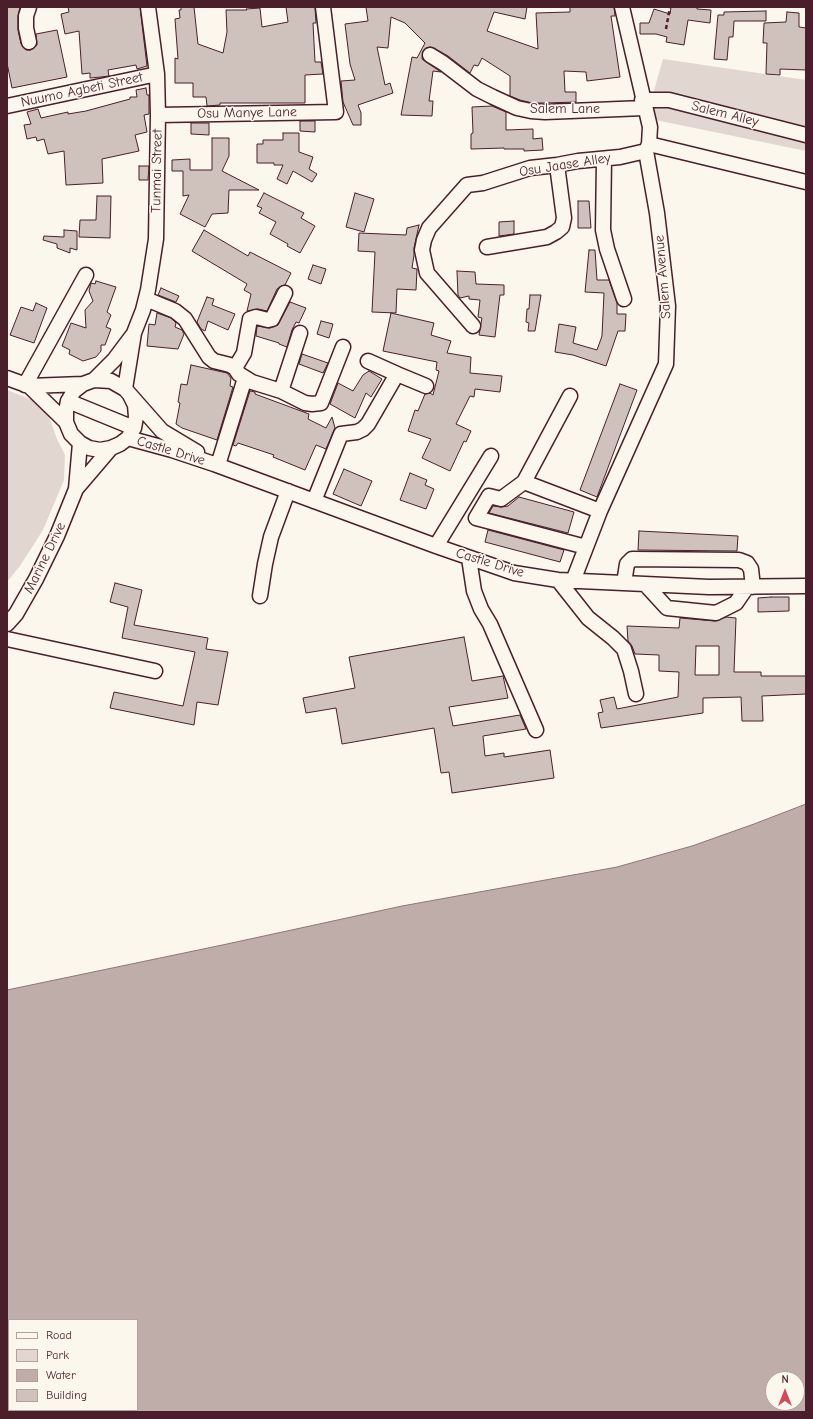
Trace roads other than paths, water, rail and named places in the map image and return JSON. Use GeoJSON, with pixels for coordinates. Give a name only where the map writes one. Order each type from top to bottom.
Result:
{"type":"FeatureCollection","features":[{"type":"Feature","properties":{"kind":"street"},"geometry":{"type":"LineString","coordinates":[[29,7],[26,16],[26,28],[29,42]]}},
{"type":"Feature","properties":{"kind":"street","name":"Tunmai Street"},"geometry":{"type":"LineString","coordinates":[[128,392],[134,333],[146,299],[156,239],[158,115],[157,74],[148,7]]}},
{"type":"Feature","properties":{"kind":"street","name":"Osu Manye Lane"},"geometry":{"type":"LineString","coordinates":[[158,115],[336,112],[323,7]]}},
{"type":"Feature","properties":{"kind":"street","name":"Salem Avenue"},"geometry":{"type":"LineString","coordinates":[[576,581],[586,547],[600,511],[666,364],[668,306],[658,213],[648,148],[650,127],[643,104],[622,7]]}},
{"type":"Feature","properties":{"kind":"street","name":"Salem Lane"},"geometry":{"type":"LineString","coordinates":[[430,55],[447,65],[477,89],[517,108],[545,112],[643,104]]}},
{"type":"Feature","properties":{"kind":"street","name":"Nuumo Agbeti Street"},"geometry":{"type":"LineString","coordinates":[[7,106],[157,74]]}},
{"type":"Feature","properties":{"kind":"street","name":"Salem Alley"},"geometry":{"type":"LineString","coordinates":[[643,104],[669,100],[806,135]]}},
{"type":"Feature","properties":{"kind":"street","name":"Osu Jaase Alley"},"geometry":{"type":"LineString","coordinates":[[473,326],[427,273],[422,250],[429,228],[467,185],[483,183],[530,168],[604,159],[648,148],[806,182]]}},
{"type":"Feature","properties":{"kind":"street"},"geometry":{"type":"LineString","coordinates":[[604,159],[603,230],[607,249],[624,299]]}},
{"type":"Feature","properties":{"kind":"street"},"geometry":{"type":"LineString","coordinates":[[487,247],[547,237],[562,227],[564,218],[557,165]]}},
{"type":"Feature","properties":{"kind":"street"},"geometry":{"type":"LineString","coordinates":[[27,385],[86,275]]}},
{"type":"Feature","properties":{"kind":"street"},"geometry":{"type":"LineString","coordinates":[[234,368],[244,353],[250,319],[256,317],[268,320],[272,319],[285,293]]}},
{"type":"Feature","properties":{"kind":"street"},"geometry":{"type":"LineString","coordinates":[[146,299],[175,311],[185,319],[209,357],[214,361],[230,365],[239,374],[252,382],[281,391],[305,403],[320,403],[343,347]]}},
{"type":"Feature","properties":{"kind":"street","name":"Tunmai Street"},"geometry":{"type":"LineString","coordinates":[[68,401],[74,391],[88,382],[114,360],[134,333]]}},
{"type":"Feature","properties":{"kind":"street"},"geometry":{"type":"LineString","coordinates":[[281,391],[300,333]]}},
{"type":"Feature","properties":{"kind":"street"},"geometry":{"type":"LineString","coordinates":[[368,361],[426,386]]}},
{"type":"Feature","properties":{"kind":"street"},"geometry":{"type":"LineString","coordinates":[[314,502],[341,434],[357,432],[368,424],[397,374]]}},
{"type":"Feature","properties":{"kind":"street"},"geometry":{"type":"LineString","coordinates":[[7,378],[27,385],[111,381],[128,392],[135,405],[136,417],[131,433],[120,444],[111,448],[100,450],[89,448],[80,443],[71,434],[66,422],[68,401]]}},
{"type":"Feature","properties":{"kind":"street"},"geometry":{"type":"LineString","coordinates":[[216,465],[245,378]]}},
{"type":"Feature","properties":{"kind":"street"},"geometry":{"type":"LineString","coordinates":[[27,385],[66,422]]}},
{"type":"Feature","properties":{"kind":"street","name":"Castle Drive"},"geometry":{"type":"LineString","coordinates":[[128,392],[162,431],[216,465]]}},
{"type":"Feature","properties":{"kind":"street"},"geometry":{"type":"LineString","coordinates":[[570,396],[524,482],[502,499],[489,496],[476,518],[586,547]]}},
{"type":"Feature","properties":{"kind":"street","name":"Castle Drive"},"geometry":{"type":"LineString","coordinates":[[68,401],[131,433],[172,450],[514,573],[558,580],[709,587],[806,586]]}},
{"type":"Feature","properties":{"kind":"street","name":"Marine Drive"},"geometry":{"type":"LineString","coordinates":[[7,624],[16,614],[36,579],[57,536],[76,488],[80,443]]}},
{"type":"Feature","properties":{"kind":"street","name":"Marine Drive"},"geometry":{"type":"LineString","coordinates":[[76,488],[111,448]]}},
{"type":"Feature","properties":{"kind":"street"},"geometry":{"type":"LineString","coordinates":[[436,546],[491,456]]}},
{"type":"Feature","properties":{"kind":"street"},"geometry":{"type":"LineString","coordinates":[[524,482],[600,511]]}},
{"type":"Feature","properties":{"kind":"street"},"geometry":{"type":"LineString","coordinates":[[260,596],[271,537],[288,491]]}},
{"type":"Feature","properties":{"kind":"street"},"geometry":{"type":"LineString","coordinates":[[469,558],[474,591],[481,609],[490,624],[536,730]]}},
{"type":"Feature","properties":{"kind":"street"},"geometry":{"type":"LineString","coordinates":[[624,583],[627,564],[632,560],[739,560],[747,563],[750,569],[750,587],[736,603],[716,613],[667,608],[644,584]]}},
{"type":"Feature","properties":{"kind":"street"},"geometry":{"type":"LineString","coordinates":[[558,580],[588,618],[624,649],[636,694]]}},
{"type":"Feature","properties":{"kind":"street"},"geometry":{"type":"LineString","coordinates":[[7,639],[155,671]]}},
{"type":"Feature","properties":{"kind":"water"},"geometry":{"type":"Polygon","coordinates":[[[806,804],[806,1412],[7,1412],[7,990],[402,906],[617,867],[692,846],[806,804]]]}}]}
